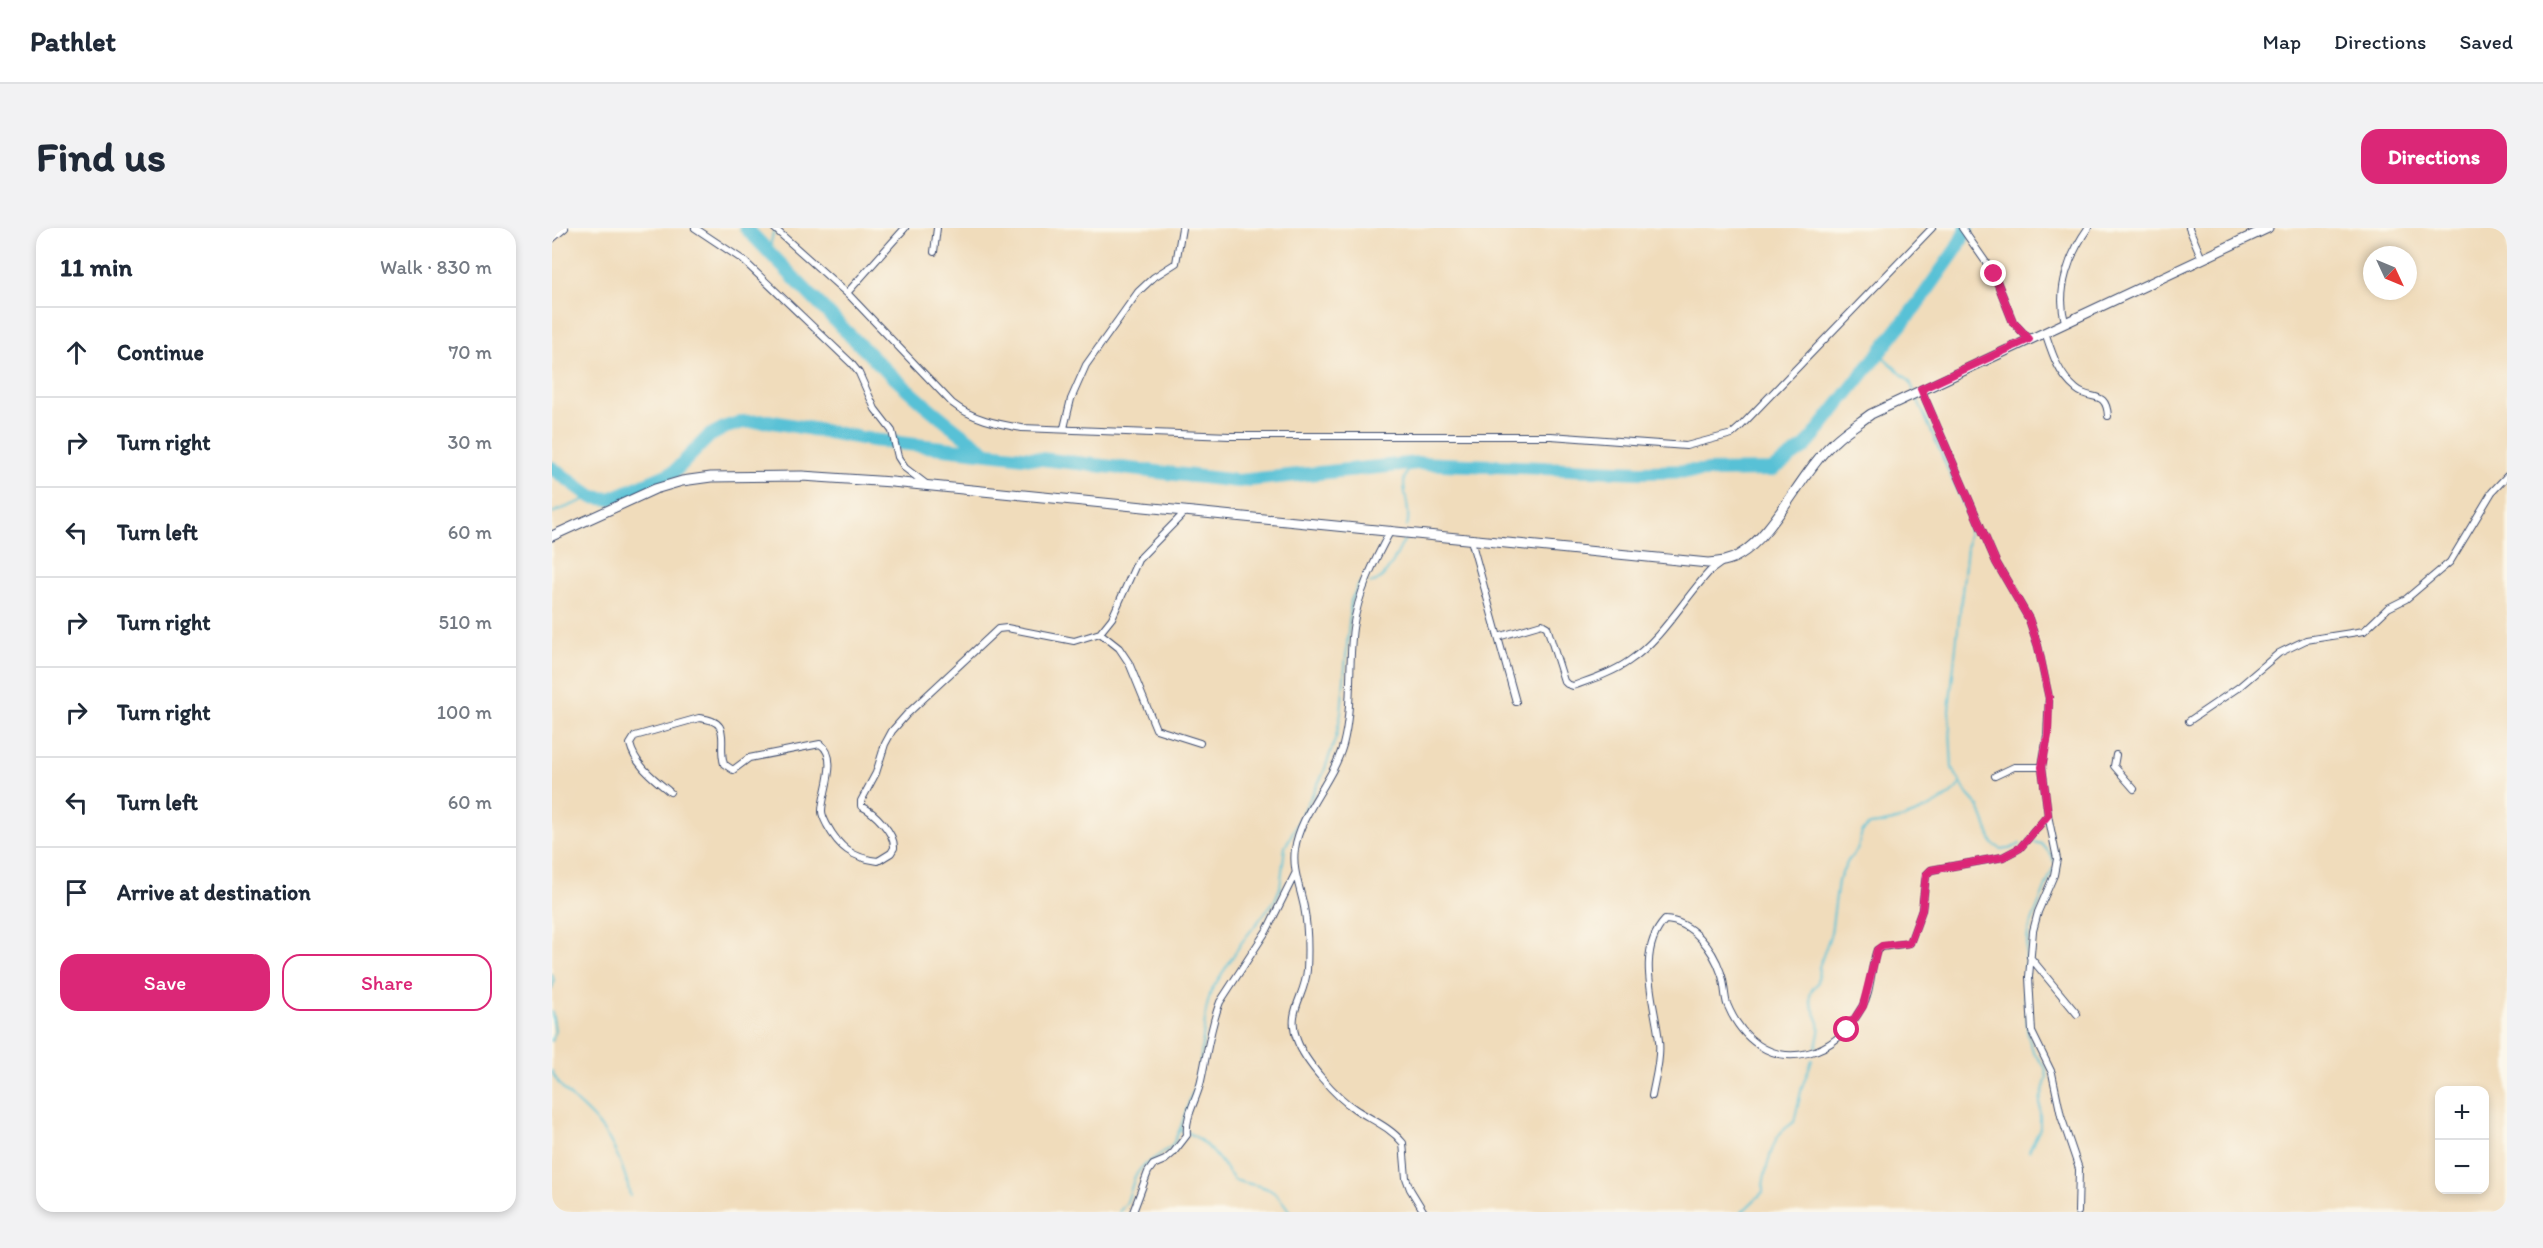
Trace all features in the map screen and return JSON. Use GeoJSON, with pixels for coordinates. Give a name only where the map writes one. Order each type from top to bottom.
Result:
{"type":"FeatureCollection","features":[{"type":"Feature","properties":{"kind":"main road"},"geometry":{"type":"LineString","coordinates":[[552,536],[655,489],[701,478],[802,477],[929,486],[1708,563],[1724,561],[1738,556],[1764,533],[1803,478],[1834,442],[1871,414],[2268,228]]}},
{"type":"Feature","properties":{"kind":"street"},"geometry":{"type":"LineString","coordinates":[[695,228],[743,260],[850,363],[859,374],[875,409],[892,431],[898,457],[905,468],[929,486]]}},
{"type":"Feature","properties":{"kind":"street"},"geometry":{"type":"LineString","coordinates":[[774,228],[847,293],[962,411],[1000,424],[1022,428],[1230,436],[1551,436],[1686,446],[1697,445],[1732,434],[1740,428],[1932,228]]}},
{"type":"Feature","properties":{"kind":"street"},"geometry":{"type":"LineString","coordinates":[[847,293],[905,228]]}},
{"type":"Feature","properties":{"kind":"street"},"geometry":{"type":"LineString","coordinates":[[934,252],[937,228]]}},
{"type":"Feature","properties":{"kind":"street"},"geometry":{"type":"LineString","coordinates":[[1064,428],[1071,399],[1086,365],[1138,292],[1154,277],[1176,263],[1182,228]]}},
{"type":"Feature","properties":{"kind":"street"},"geometry":{"type":"LineString","coordinates":[[1962,228],[1994,274],[2013,322],[2029,339]]}},
{"type":"Feature","properties":{"kind":"street"},"geometry":{"type":"LineString","coordinates":[[2065,322],[2061,308],[2062,290],[2079,241],[2088,228]]}},
{"type":"Feature","properties":{"kind":"street"},"geometry":{"type":"LineString","coordinates":[[2189,228],[2202,260]]}},
{"type":"Feature","properties":{"kind":"street"},"geometry":{"type":"LineString","coordinates":[[552,238],[563,229]]}},
{"type":"Feature","properties":{"kind":"street"},"geometry":{"type":"LineString","coordinates":[[2044,332],[2059,371],[2077,391],[2104,400],[2108,416]]}},
{"type":"Feature","properties":{"kind":"street"},"geometry":{"type":"LineString","coordinates":[[1916,391],[1996,562],[2029,619],[2038,646],[2049,698],[2048,735],[2042,767],[2048,815],[2057,859],[2054,875],[2038,912],[2030,957],[2031,1032],[2052,1073],[2064,1124],[2079,1169],[2078,1212]]}},
{"type":"Feature","properties":{"kind":"street"},"geometry":{"type":"LineString","coordinates":[[2189,721],[2239,687],[2279,653],[2306,640],[2364,631],[2388,608],[2406,599],[2450,562],[2492,492],[2507,476]]}},
{"type":"Feature","properties":{"kind":"street"},"geometry":{"type":"LineString","coordinates":[[670,792],[649,774],[632,752],[630,744],[635,736],[699,718],[708,719],[720,726],[724,736],[722,758],[724,764],[733,770],[749,758],[820,744],[826,750],[829,760],[823,817],[838,844],[857,855],[878,861],[891,853],[895,842],[880,822],[861,806],[861,801],[876,773],[887,738],[907,714],[998,629],[1007,628],[1074,641],[1100,633],[1112,618],[1138,560],[1185,512]]}},
{"type":"Feature","properties":{"kind":"street"},"geometry":{"type":"LineString","coordinates":[[1390,530],[1374,561],[1356,611],[1352,680],[1343,745],[1297,840],[1295,873],[1305,908],[1307,973],[1292,1020],[1298,1043],[1313,1066],[1345,1101],[1386,1127],[1403,1143],[1406,1178],[1424,1212]]}},
{"type":"Feature","properties":{"kind":"street"},"geometry":{"type":"LineString","coordinates":[[1471,540],[1516,702]]}},
{"type":"Feature","properties":{"kind":"street"},"geometry":{"type":"LineString","coordinates":[[1498,637],[1542,624],[1546,627],[1564,681],[1573,686],[1613,671],[1630,660],[1657,636],[1687,596],[1710,571],[1724,561]]}},
{"type":"Feature","properties":{"kind":"street"},"geometry":{"type":"LineString","coordinates":[[1100,633],[1119,648],[1129,663],[1156,729],[1200,743]]}},
{"type":"Feature","properties":{"kind":"street"},"geometry":{"type":"LineString","coordinates":[[2116,755],[2114,766],[2134,789]]}},
{"type":"Feature","properties":{"kind":"street"},"geometry":{"type":"LineString","coordinates":[[1995,776],[2014,767],[2042,767]]}},
{"type":"Feature","properties":{"kind":"street"},"geometry":{"type":"LineString","coordinates":[[1652,1096],[1659,1042],[1648,967],[1657,928],[1665,920],[1675,920],[1688,928],[1704,941],[1715,956],[1722,975],[1727,1003],[1740,1029],[1754,1045],[1776,1054],[1799,1055],[1819,1050],[1847,1030],[1863,1006],[1877,950],[1882,946],[1910,943],[1922,910],[1926,875],[1931,870],[2003,857],[2020,848],[2048,815]]}},
{"type":"Feature","properties":{"kind":"street"},"geometry":{"type":"LineString","coordinates":[[1133,1212],[1148,1172],[1173,1153],[1187,1135],[1186,1120],[1201,1082],[1215,1014],[1220,1002],[1267,930],[1295,873]]}},
{"type":"Feature","properties":{"kind":"street"},"geometry":{"type":"LineString","coordinates":[[2030,957],[2077,1014]]}},
{"type":"Feature","properties":{"kind":"waterway"},"geometry":{"type":"LineString","coordinates":[[746,228],[890,374],[952,427],[985,451]]}},
{"type":"Feature","properties":{"kind":"waterway"},"geometry":{"type":"LineString","coordinates":[[769,252],[773,233],[779,228]]}},
{"type":"Feature","properties":{"kind":"waterway"},"geometry":{"type":"LineString","coordinates":[[552,468],[592,497],[610,499],[674,472],[709,436],[726,427],[743,422],[768,421],[872,440],[1238,481],[1418,463],[1640,472],[1772,470],[1805,447],[1919,302],[1957,248],[1967,228]]}},
{"type":"Feature","properties":{"kind":"waterway"},"geometry":{"type":"LineString","coordinates":[[1879,353],[1910,382],[1914,391]]}},
{"type":"Feature","properties":{"kind":"waterway"},"geometry":{"type":"LineString","coordinates":[[1916,396],[1970,520],[1949,710],[1952,768],[1968,795],[1979,807],[1993,844],[2001,849],[2010,849],[2020,844]]}},
{"type":"Feature","properties":{"kind":"waterway"},"geometry":{"type":"LineString","coordinates":[[1407,526],[1405,475],[1418,463]]}},
{"type":"Feature","properties":{"kind":"waterway"},"geometry":{"type":"LineString","coordinates":[[552,513],[592,497]]}},
{"type":"Feature","properties":{"kind":"waterway"},"geometry":{"type":"LineString","coordinates":[[1370,583],[1382,577],[1386,572],[1405,539]]}},
{"type":"Feature","properties":{"kind":"waterway"},"geometry":{"type":"LineString","coordinates":[[1119,1212],[1127,1202],[1135,1176],[1142,1167],[1172,1146],[1199,1074],[1206,1010],[1211,991],[1242,942],[1275,900],[1280,888],[1285,847],[1323,774],[1336,737],[1341,713],[1351,600],[1361,581]]}},
{"type":"Feature","properties":{"kind":"waterway"},"geometry":{"type":"LineString","coordinates":[[1816,1047],[1819,1026],[1810,998],[1811,993],[1818,983],[1819,967],[1831,933],[1838,881],[1848,861],[1857,850],[1862,832],[1869,825],[1893,821],[1919,812],[1943,799],[1961,783]]}},
{"type":"Feature","properties":{"kind":"waterway"},"geometry":{"type":"LineString","coordinates":[[2029,841],[2042,844],[2054,862]]}},
{"type":"Feature","properties":{"kind":"waterway"},"geometry":{"type":"LineString","coordinates":[[2029,1151],[2040,1128],[2040,1101],[2047,1077],[2045,1067],[2033,1052],[2028,1036],[2024,979],[2028,932],[2053,868]]}},
{"type":"Feature","properties":{"kind":"waterway"},"geometry":{"type":"LineString","coordinates":[[552,974],[554,981],[552,988]]}},
{"type":"Feature","properties":{"kind":"waterway"},"geometry":{"type":"LineString","coordinates":[[552,1012],[555,1031],[552,1041]]}},
{"type":"Feature","properties":{"kind":"waterway"},"geometry":{"type":"LineString","coordinates":[[1742,1212],[1763,1192],[1773,1146],[1780,1133],[1794,1122],[1802,1087],[1812,1060]]}},
{"type":"Feature","properties":{"kind":"waterway"},"geometry":{"type":"LineString","coordinates":[[552,1071],[561,1086],[592,1117],[609,1140],[626,1177],[630,1196]]}},
{"type":"Feature","properties":{"kind":"waterway"},"geometry":{"type":"LineString","coordinates":[[1180,1129],[1204,1143],[1234,1180],[1272,1191],[1290,1212]]}},
{"type":"Feature","properties":{"kind":"route"},"geometry":{"type":"LineString","coordinates":[[1847,1030],[1863,1006],[1877,950],[1882,946],[1904,946],[1910,943],[1922,910],[1926,875],[1931,870],[1948,866],[2003,857],[2020,848],[2048,815],[2042,767],[2048,735],[2049,698],[2038,646],[2029,619],[1996,562],[1921,389],[2029,339],[2013,322],[1994,274]]}}]}
